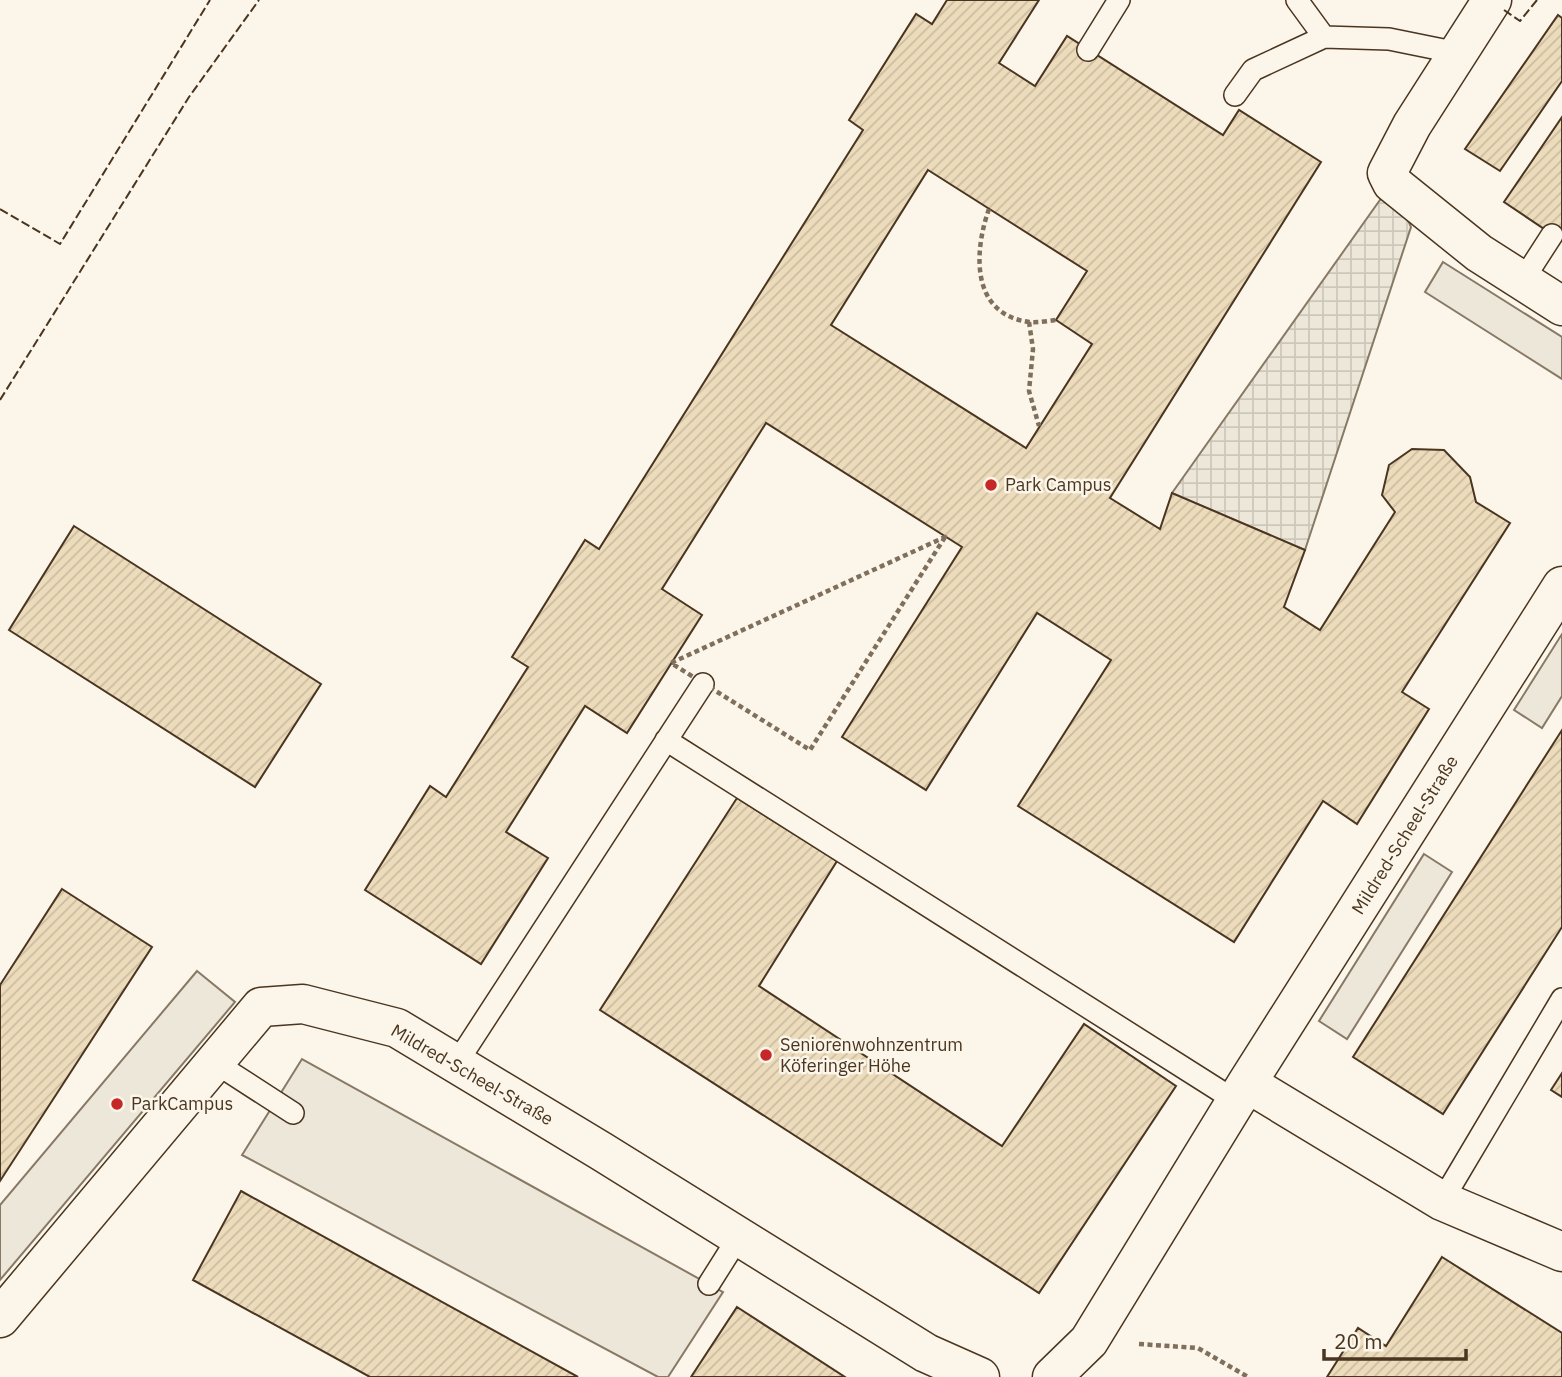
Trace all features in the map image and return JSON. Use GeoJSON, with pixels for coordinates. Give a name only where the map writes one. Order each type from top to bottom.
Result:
{"type":"FeatureCollection","features":[{"type":"Feature","properties":{"kind":"street"},"geometry":{"type":"LineString","coordinates":[[1492,0],[1412,125],[1387,173],[1392,183],[1479,253],[1562,306]]}},
{"type":"Feature","properties":{"kind":"street","name":"Mildred-Scheel-Straße"},"geometry":{"type":"LineString","coordinates":[[1052,1377],[1089,1341],[1242,1092],[1562,586]]}},
{"type":"Feature","properties":{"kind":"street","name":"Mildred-Scheel-Straße"},"geometry":{"type":"LineString","coordinates":[[0,1318],[261,1007],[303,1004],[397,1028],[926,1353],[980,1377]]}},
{"type":"Feature","properties":{"kind":"street"},"geometry":{"type":"LineString","coordinates":[[1242,1092],[1441,1200],[1562,1252]]}},
{"type":"Feature","properties":{"kind":"lane"},"geometry":{"type":"LineString","coordinates":[[1088,50],[1119,0]]}},
{"type":"Feature","properties":{"kind":"lane"},"geometry":{"type":"LineString","coordinates":[[1297,0],[1324,37]]}},
{"type":"Feature","properties":{"kind":"lane"},"geometry":{"type":"LineString","coordinates":[[1235,94],[1253,70],[1324,37],[1389,39],[1458,53]]}},
{"type":"Feature","properties":{"kind":"lane"},"geometry":{"type":"LineString","coordinates":[[1522,280],[1552,235]]}},
{"type":"Feature","properties":{"kind":"lane"},"geometry":{"type":"LineString","coordinates":[[456,1064],[703,684]]}},
{"type":"Feature","properties":{"kind":"lane"},"geometry":{"type":"LineString","coordinates":[[666,740],[1242,1092]]}},
{"type":"Feature","properties":{"kind":"lane"},"geometry":{"type":"LineString","coordinates":[[1441,1200],[1562,999]]}},
{"type":"Feature","properties":{"kind":"lane"},"geometry":{"type":"LineString","coordinates":[[215,1062],[293,1113]]}},
{"type":"Feature","properties":{"kind":"lane"},"geometry":{"type":"LineString","coordinates":[[709,1284],[738,1238]]}},
{"type":"Feature","properties":{"kind":"path"},"geometry":{"type":"LineString","coordinates":[[989,209],[979,238],[981,285],[1000,311],[1028,322],[1056,320]]}},
{"type":"Feature","properties":{"kind":"path"},"geometry":{"type":"LineString","coordinates":[[1028,322],[1033,349],[1029,391],[1039,426]]}},
{"type":"Feature","properties":{"kind":"path"},"geometry":{"type":"LineString","coordinates":[[945,537],[810,750],[703,684],[671,663],[945,537]]}},
{"type":"Feature","properties":{"kind":"path"},"geometry":{"type":"LineString","coordinates":[[1089,1341],[1198,1348],[1248,1377]]}},
{"type":"Feature","properties":{"kind":"shaded area"},"geometry":{"type":"Polygon","coordinates":[[[1392,183],[1411,227],[1305,550],[1172,493],[1392,183]]]}},
{"type":"Feature","properties":{"kind":"shaded area"},"geometry":{"type":"Polygon","coordinates":[[[1443,262],[1562,337],[1562,379],[1425,292],[1443,262]]]}},
{"type":"Feature","properties":{"kind":"shaded area"},"geometry":{"type":"Polygon","coordinates":[[[1562,634],[1562,696],[1542,728],[1514,710],[1562,634]]]}},
{"type":"Feature","properties":{"kind":"shaded area"},"geometry":{"type":"Polygon","coordinates":[[[1424,854],[1452,872],[1347,1039],[1319,1021],[1424,854]]]}},
{"type":"Feature","properties":{"kind":"shaded area","name":"ParkCampus"},"geometry":{"type":"Polygon","coordinates":[[[197,971],[235,1002],[0,1280],[0,1205],[197,971]]]}},
{"type":"Feature","properties":{"kind":"shaded area"},"geometry":{"type":"Polygon","coordinates":[[[302,1059],[723,1292],[668,1377],[658,1377],[242,1155],[302,1059]]]}},
{"type":"Feature","properties":{"kind":"building","name":"Park Campus"},"geometry":{"type":"Polygon","coordinates":[[[947,0],[1039,0],[999,63],[1035,86],[1067,36],[1223,135],[1239,110],[1321,162],[1110,498],[1160,529],[1172,493],[1305,550],[1284,607],[1320,630],[1395,512],[1382,495],[1389,465],[1412,449],[1444,450],[1470,477],[1476,502],[1510,523],[1402,692],[1429,709],[1357,824],[1323,801],[1234,942],[1018,806],[1111,660],[1037,613],[926,790],[842,737],[962,547],[766,423],[662,589],[702,615],[627,733],[585,706],[506,832],[548,858],[481,964],[365,890],[430,786],[446,797],[528,667],[512,657],[585,540],[599,549],[863,130],[849,120],[916,14],[932,24],[947,0]],[[928,170],[831,325],[1026,448],[1092,344],[1056,320],[1087,271],[928,170]]]}},
{"type":"Feature","properties":{"kind":"building"},"geometry":{"type":"Polygon","coordinates":[[[1558,15],[1562,18],[1562,81],[1500,171],[1465,149],[1558,15]]]}},
{"type":"Feature","properties":{"kind":"building"},"geometry":{"type":"Polygon","coordinates":[[[1562,117],[1562,241],[1504,202],[1562,117]]]}},
{"type":"Feature","properties":{"kind":"building"},"geometry":{"type":"Polygon","coordinates":[[[74,526],[321,684],[255,787],[9,630],[74,526]]]}},
{"type":"Feature","properties":{"kind":"building"},"geometry":{"type":"Polygon","coordinates":[[[1562,730],[1562,927],[1443,1114],[1353,1057],[1562,730]]]}},
{"type":"Feature","properties":{"kind":"building","name":"Seniorenwohnzentrum Köferinger Höhe"},"geometry":{"type":"Polygon","coordinates":[[[737,798],[837,861],[759,986],[1002,1146],[1084,1024],[1176,1086],[1039,1293],[600,1010],[737,798]]]}},
{"type":"Feature","properties":{"kind":"building"},"geometry":{"type":"Polygon","coordinates":[[[62,889],[152,947],[0,1181],[0,985],[62,889]]]}},
{"type":"Feature","properties":{"kind":"building"},"geometry":{"type":"Polygon","coordinates":[[[1562,1073],[1562,1097],[1551,1090],[1562,1073]]]}},
{"type":"Feature","properties":{"kind":"building"},"geometry":{"type":"Polygon","coordinates":[[[241,1191],[578,1377],[370,1377],[193,1280],[241,1191]]]}},
{"type":"Feature","properties":{"kind":"building"},"geometry":{"type":"Polygon","coordinates":[[[1442,1257],[1562,1333],[1562,1377],[1327,1377],[1358,1328],[1386,1346],[1442,1257]]]}},
{"type":"Feature","properties":{"kind":"building"},"geometry":{"type":"Polygon","coordinates":[[[737,1307],[845,1377],[691,1377],[737,1307]]]}},
{"type":"Feature","properties":{"kind":"fence"},"geometry":{"type":"LineString","coordinates":[[0,209],[60,244],[210,0]]}},
{"type":"Feature","properties":{"kind":"fence"},"geometry":{"type":"LineString","coordinates":[[0,400],[189,97],[259,0]]}},
{"type":"Feature","properties":{"kind":"fence"},"geometry":{"type":"LineString","coordinates":[[1504,10],[1520,21],[1537,0]]}},
{"type":"Feature","properties":{"kind":"place","name":"Park Campus"},"geometry":{"type":"Point","coordinates":[991,485]}},
{"type":"Feature","properties":{"kind":"place","name":"Seniorenwohnzentrum Köferinger Höhe"},"geometry":{"type":"Point","coordinates":[766,1055]}},
{"type":"Feature","properties":{"kind":"place","name":"ParkCampus"},"geometry":{"type":"Point","coordinates":[117,1104]}}]}
